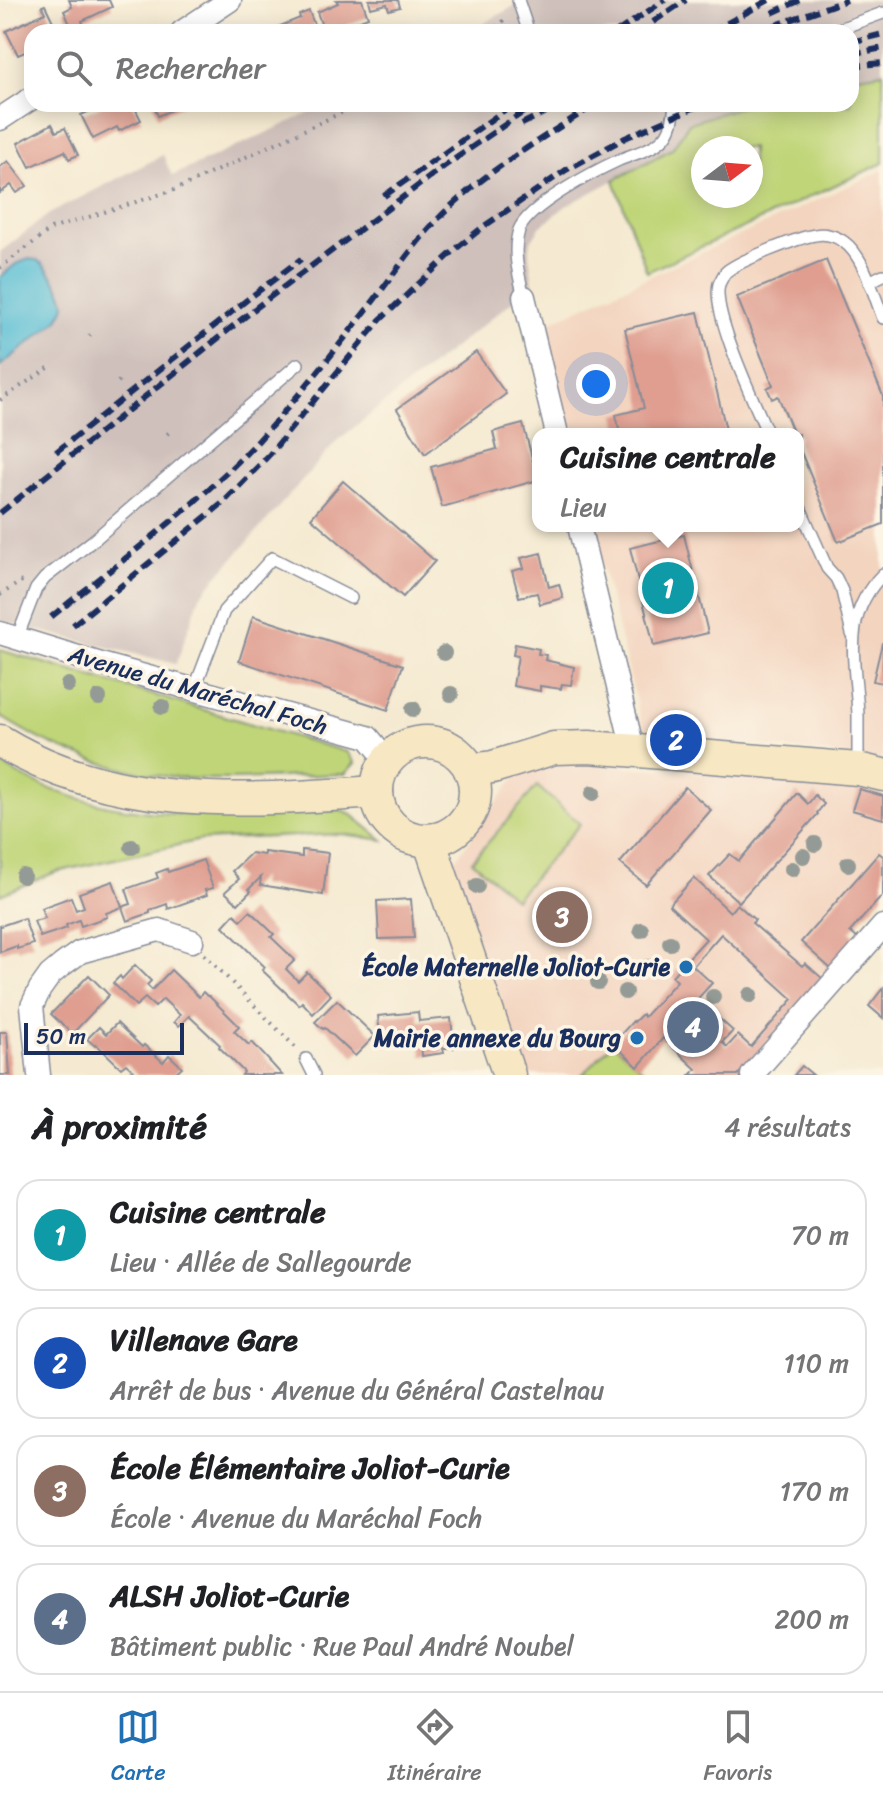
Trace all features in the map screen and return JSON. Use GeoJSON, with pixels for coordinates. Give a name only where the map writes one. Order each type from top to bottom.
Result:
{"type":"FeatureCollection","features":[{"type":"Feature","properties":{"kind":"main road"},"geometry":{"type":"LineString","coordinates":[[0,741],[63,772],[136,792],[167,796],[269,798],[377,792]]}},
{"type":"Feature","properties":{"kind":"main road"},"geometry":{"type":"LineString","coordinates":[[431,742],[447,746],[460,756],[470,770],[475,785],[474,801],[468,816],[458,828],[444,836],[429,840],[399,832],[387,822],[379,808],[379,775],[387,760],[399,749],[414,743],[431,742]]}},
{"type":"Feature","properties":{"kind":"main road"},"geometry":{"type":"LineString","coordinates":[[470,770],[493,767],[554,748],[633,749],[870,772]]}},
{"type":"Feature","properties":{"kind":"main road"},"geometry":{"type":"LineString","coordinates":[[429,840],[509,1075]]}},
{"type":"Feature","properties":{"kind":"street"},"geometry":{"type":"LineString","coordinates":[[194,24],[230,0]]}},
{"type":"Feature","properties":{"kind":"street"},"geometry":{"type":"LineString","coordinates":[[0,119],[24,103]]}},
{"type":"Feature","properties":{"kind":"street"},"geometry":{"type":"LineString","coordinates":[[524,297],[556,428]]}},
{"type":"Feature","properties":{"kind":"street"},"geometry":{"type":"LineString","coordinates":[[580,532],[633,749]]}},
{"type":"Feature","properties":{"kind":"street","name":"Avenue du Maréchal Foch"},"geometry":{"type":"LineString","coordinates":[[8,636],[368,737],[387,760]]}},
{"type":"Feature","properties":{"kind":"street"},"geometry":{"type":"LineString","coordinates":[[752,1075],[883,926]]}},
{"type":"Feature","properties":{"kind":"street"},"geometry":{"type":"LineString","coordinates":[[39,1075],[32,1006],[50,975],[80,952],[159,930],[192,941]]}},
{"type":"Feature","properties":{"kind":"lane"},"geometry":{"type":"LineString","coordinates":[[518,0],[526,24]]}},
{"type":"Feature","properties":{"kind":"lane"},"geometry":{"type":"LineString","coordinates":[[853,24],[883,13]]}},
{"type":"Feature","properties":{"kind":"lane"},"geometry":{"type":"LineString","coordinates":[[524,297],[516,265],[520,227],[552,198],[582,179],[656,145],[671,127],[674,112]]}},
{"type":"Feature","properties":{"kind":"lane"},"geometry":{"type":"LineString","coordinates":[[766,428],[726,330],[718,300],[719,282],[726,271],[788,243],[816,234],[832,235],[846,243],[861,263],[883,318]]}},
{"type":"Feature","properties":{"kind":"lane"},"geometry":{"type":"LineString","coordinates":[[869,282],[883,275]]}},
{"type":"Feature","properties":{"kind":"lane"},"geometry":{"type":"LineString","coordinates":[[8,636],[45,578],[95,539],[298,364]]}},
{"type":"Feature","properties":{"kind":"lane"},"geometry":{"type":"LineString","coordinates":[[804,516],[827,568],[842,591],[853,636],[858,713],[870,772]]}},
{"type":"Feature","properties":{"kind":"lane"},"geometry":{"type":"LineString","coordinates":[[194,690],[224,611],[272,558],[351,598]]}},
{"type":"Feature","properties":{"kind":"lane"},"geometry":{"type":"LineString","coordinates":[[853,636],[861,605],[883,574]]}},
{"type":"Feature","properties":{"kind":"lane"},"geometry":{"type":"LineString","coordinates":[[306,1059],[314,1075]]}},
{"type":"Feature","properties":{"kind":"path"},"geometry":{"type":"LineString","coordinates":[[0,268],[51,229],[177,189],[343,112]]}},
{"type":"Feature","properties":{"kind":"path"},"geometry":{"type":"LineString","coordinates":[[0,400],[53,365]]}},
{"type":"Feature","properties":{"kind":"path"},"geometry":{"type":"LineString","coordinates":[[192,941],[306,1059]]}},
{"type":"Feature","properties":{"kind":"shaded area"},"geometry":{"type":"Polygon","coordinates":[[[525,0],[883,0],[883,72],[859,76],[859,24],[483,24],[525,0]]]}},
{"type":"Feature","properties":{"kind":"shaded area"},"geometry":{"type":"Polygon","coordinates":[[[312,112],[724,112],[689,123],[672,149],[566,206],[540,227],[531,241],[529,256],[535,295],[514,300],[337,441],[200,596],[176,664],[0,621],[0,252],[49,214],[163,155],[172,176],[312,112]]]}},
{"type":"Feature","properties":{"kind":"shaded area"},"geometry":{"type":"Polygon","coordinates":[[[883,170],[883,760],[644,732],[594,532],[804,532],[804,428],[567,428],[541,326],[883,170]]]}},
{"type":"Feature","properties":{"kind":"shaded area"},"geometry":{"type":"Polygon","coordinates":[[[572,761],[811,780],[883,796],[883,894],[850,932],[858,939],[738,1075],[705,1075],[642,1014],[582,1075],[525,1075],[449,869],[516,776],[572,761]]]}},
{"type":"Feature","properties":{"kind":"green space"},"geometry":{"type":"Polygon","coordinates":[[[883,72],[883,163],[647,272],[614,180],[672,149],[689,123],[724,112],[859,112],[859,76],[883,72]]]}},
{"type":"Feature","properties":{"kind":"green space"},"geometry":{"type":"Polygon","coordinates":[[[0,650],[347,752],[355,763],[345,774],[181,778],[127,770],[74,754],[0,716],[0,650]]]}},
{"type":"Feature","properties":{"kind":"green space"},"geometry":{"type":"Polygon","coordinates":[[[0,764],[40,785],[81,799],[122,808],[207,815],[339,810],[352,815],[383,840],[342,834],[201,840],[56,872],[0,895],[0,764]]]}},
{"type":"Feature","properties":{"kind":"green space"},"geometry":{"type":"Polygon","coordinates":[[[537,786],[580,824],[515,899],[472,861],[537,786]]]}},
{"type":"Feature","properties":{"kind":"green space"},"geometry":{"type":"Polygon","coordinates":[[[613,1043],[648,1075],[582,1075],[613,1043]]]}},
{"type":"Feature","properties":{"kind":"water"},"geometry":{"type":"Polygon","coordinates":[[[29,259],[40,262],[50,273],[65,304],[56,322],[0,366],[0,277],[16,264],[29,259]]]}},
{"type":"Feature","properties":{"kind":"building"},"geometry":{"type":"Polygon","coordinates":[[[69,0],[109,0],[112,7],[82,21],[83,24],[70,24],[64,11],[72,7],[69,0]]]}},
{"type":"Feature","properties":{"kind":"building"},"geometry":{"type":"Polygon","coordinates":[[[336,0],[362,0],[368,17],[350,24],[321,24],[317,12],[338,3],[336,0]]]}},
{"type":"Feature","properties":{"kind":"building"},"geometry":{"type":"Polygon","coordinates":[[[369,0],[398,0],[400,7],[389,10],[387,4],[371,8],[369,0]]]}},
{"type":"Feature","properties":{"kind":"building"},"geometry":{"type":"Polygon","coordinates":[[[45,5],[54,24],[24,24],[24,52],[18,55],[6,31],[45,13],[42,6],[45,5]]]}},
{"type":"Feature","properties":{"kind":"building"},"geometry":{"type":"Polygon","coordinates":[[[309,11],[314,24],[285,24],[300,18],[299,15],[309,11]]]}},
{"type":"Feature","properties":{"kind":"building"},"geometry":{"type":"Polygon","coordinates":[[[88,112],[137,112],[141,120],[93,139],[81,115],[88,112]]]}},
{"type":"Feature","properties":{"kind":"building"},"geometry":{"type":"Polygon","coordinates":[[[52,124],[56,132],[65,128],[78,155],[69,159],[65,151],[30,167],[18,143],[52,124]]]}},
{"type":"Feature","properties":{"kind":"building"},"geometry":{"type":"Polygon","coordinates":[[[8,161],[27,186],[17,193],[11,185],[0,193],[0,167],[8,161]]]}},
{"type":"Feature","properties":{"kind":"building"},"geometry":{"type":"Polygon","coordinates":[[[826,260],[883,396],[883,524],[838,542],[804,460],[804,428],[791,428],[778,396],[772,399],[767,388],[773,385],[737,297],[826,260]]]}},
{"type":"Feature","properties":{"kind":"building"},"geometry":{"type":"Polygon","coordinates":[[[698,312],[726,428],[619,428],[616,415],[644,408],[625,329],[698,312]]]}},
{"type":"Feature","properties":{"kind":"building"},"geometry":{"type":"Polygon","coordinates":[[[476,352],[506,394],[425,454],[397,409],[476,352]]]}},
{"type":"Feature","properties":{"kind":"building"},"geometry":{"type":"Polygon","coordinates":[[[523,424],[532,458],[532,482],[442,507],[431,467],[497,449],[493,432],[523,424]]]}},
{"type":"Feature","properties":{"kind":"building"},"geometry":{"type":"Polygon","coordinates":[[[343,481],[435,561],[403,597],[311,518],[343,481]]]}},
{"type":"Feature","properties":{"kind":"building"},"geometry":{"type":"Polygon","coordinates":[[[684,535],[708,633],[654,646],[630,548],[684,535]]]}},
{"type":"Feature","properties":{"kind":"building"},"geometry":{"type":"Polygon","coordinates":[[[541,553],[549,587],[559,584],[563,598],[540,604],[537,593],[519,597],[512,571],[524,568],[521,558],[541,553]]]}},
{"type":"Feature","properties":{"kind":"building"},"geometry":{"type":"Polygon","coordinates":[[[253,616],[403,665],[388,710],[239,661],[253,616]]]}},
{"type":"Feature","properties":{"kind":"building"},"geometry":{"type":"Polygon","coordinates":[[[883,643],[883,683],[873,681],[883,643]]]}},
{"type":"Feature","properties":{"kind":"building"},"geometry":{"type":"Polygon","coordinates":[[[515,644],[539,649],[538,654],[546,655],[545,660],[574,667],[571,685],[562,684],[561,689],[540,686],[540,691],[513,686],[518,656],[513,655],[515,644]]]}},
{"type":"Feature","properties":{"kind":"building"},"geometry":{"type":"Polygon","coordinates":[[[685,787],[711,810],[646,885],[620,863],[685,787]]]}},
{"type":"Feature","properties":{"kind":"building"},"geometry":{"type":"Polygon","coordinates":[[[859,789],[883,796],[883,819],[852,810],[859,789]]]}},
{"type":"Feature","properties":{"kind":"building"},"geometry":{"type":"Polygon","coordinates":[[[797,793],[808,804],[815,795],[824,804],[739,902],[709,876],[730,854],[739,861],[797,793]]]}},
{"type":"Feature","properties":{"kind":"building"},"geometry":{"type":"Polygon","coordinates":[[[302,850],[328,853],[323,895],[260,885],[261,877],[238,904],[225,892],[239,879],[232,871],[251,853],[302,857],[302,850]]]}},
{"type":"Feature","properties":{"kind":"building"},"geometry":{"type":"Polygon","coordinates":[[[879,853],[883,856],[883,895],[850,932],[858,939],[831,969],[801,942],[879,853]]]}},
{"type":"Feature","properties":{"kind":"building"},"geometry":{"type":"Polygon","coordinates":[[[203,860],[213,888],[205,890],[207,895],[168,909],[167,904],[127,921],[122,907],[131,904],[126,889],[158,878],[156,873],[203,860]]]}},
{"type":"Feature","properties":{"kind":"building"},"geometry":{"type":"Polygon","coordinates":[[[694,878],[730,912],[737,904],[755,920],[752,923],[802,966],[805,963],[823,979],[738,1075],[690,1075],[696,1069],[663,1038],[638,1067],[613,1043],[633,1021],[642,1014],[644,1017],[677,981],[672,976],[706,939],[669,905],[694,878]],[[721,934],[693,966],[712,983],[689,1008],[693,1012],[702,1003],[733,1031],[722,1042],[727,1047],[738,1035],[751,1047],[793,999],[721,934]]]}},
{"type":"Feature","properties":{"kind":"building"},"geometry":{"type":"Polygon","coordinates":[[[113,881],[122,907],[106,913],[107,917],[81,926],[79,920],[66,925],[67,928],[40,937],[34,921],[45,918],[41,908],[71,897],[76,910],[84,907],[79,893],[113,881]]]}},
{"type":"Feature","properties":{"kind":"building"},"geometry":{"type":"Polygon","coordinates":[[[411,899],[414,938],[379,939],[377,901],[411,899]]]}},
{"type":"Feature","properties":{"kind":"building"},"geometry":{"type":"Polygon","coordinates":[[[250,911],[295,960],[286,969],[298,981],[307,972],[331,995],[313,1014],[262,970],[265,967],[223,926],[234,914],[241,920],[250,911]]]}},
{"type":"Feature","properties":{"kind":"building"},"geometry":{"type":"Polygon","coordinates":[[[24,918],[33,944],[0,952],[0,926],[24,918]]]}},
{"type":"Feature","properties":{"kind":"building"},"geometry":{"type":"Polygon","coordinates":[[[135,965],[151,981],[147,985],[152,990],[171,970],[199,997],[203,992],[209,996],[239,1026],[234,1031],[249,1045],[252,1042],[282,1075],[242,1075],[244,1072],[220,1045],[189,1016],[179,1026],[174,1022],[180,1015],[163,999],[155,1007],[145,998],[136,1006],[113,983],[120,976],[122,979],[135,965]]]}},
{"type":"Feature","properties":{"kind":"building"},"geometry":{"type":"Polygon","coordinates":[[[89,975],[109,995],[72,1034],[51,1014],[89,975]]]}},
{"type":"Feature","properties":{"kind":"building"},"geometry":{"type":"Polygon","coordinates":[[[883,988],[883,1018],[869,1006],[883,988]]]}},
{"type":"Feature","properties":{"kind":"building"},"geometry":{"type":"Polygon","coordinates":[[[337,1000],[375,1036],[355,1056],[315,1022],[337,1000]]]}},
{"type":"Feature","properties":{"kind":"building"},"geometry":{"type":"Polygon","coordinates":[[[418,1012],[419,1021],[451,1018],[454,1048],[443,1048],[444,1053],[422,1056],[421,1042],[381,1046],[378,1016],[418,1012]]]}},
{"type":"Feature","properties":{"kind":"building"},"geometry":{"type":"Polygon","coordinates":[[[117,1023],[163,1062],[169,1055],[182,1067],[173,1075],[138,1075],[126,1064],[121,1068],[87,1039],[99,1027],[106,1034],[117,1023]]]}},
{"type":"Feature","properties":{"kind":"building"},"geometry":{"type":"Polygon","coordinates":[[[0,1032],[7,1032],[10,1075],[0,1075],[0,1032]]]}},
{"type":"Feature","properties":{"kind":"building"},"geometry":{"type":"Polygon","coordinates":[[[802,1066],[813,1075],[794,1075],[802,1066]]]}},
{"type":"Feature","properties":{"kind":"railway"},"geometry":{"type":"LineString","coordinates":[[629,24],[665,0]]}},
{"type":"Feature","properties":{"kind":"railway"},"geometry":{"type":"LineString","coordinates":[[653,22],[686,0]]}},
{"type":"Feature","properties":{"kind":"railway"},"geometry":{"type":"LineString","coordinates":[[726,24],[769,0]]}},
{"type":"Feature","properties":{"kind":"railway"},"geometry":{"type":"LineString","coordinates":[[772,13],[801,0]]}},
{"type":"Feature","properties":{"kind":"railway"},"geometry":{"type":"LineString","coordinates":[[779,24],[847,0]]}},
{"type":"Feature","properties":{"kind":"railway"},"geometry":{"type":"LineString","coordinates":[[859,40],[883,34]]}},
{"type":"Feature","properties":{"kind":"railway"},"geometry":{"type":"LineString","coordinates":[[859,52],[883,48]]}},
{"type":"Feature","properties":{"kind":"railway"},"geometry":{"type":"LineString","coordinates":[[859,65],[883,63]]}},
{"type":"Feature","properties":{"kind":"railway"},"geometry":{"type":"LineString","coordinates":[[384,196],[502,112]]}},
{"type":"Feature","properties":{"kind":"railway"},"geometry":{"type":"LineString","coordinates":[[0,513],[257,307],[443,167],[523,112]]}},
{"type":"Feature","properties":{"kind":"railway"},"geometry":{"type":"LineString","coordinates":[[522,124],[545,112]]}},
{"type":"Feature","properties":{"kind":"railway"},"geometry":{"type":"LineString","coordinates":[[51,617],[185,510],[259,440],[333,353],[439,218],[475,185],[514,156],[583,112]]}},
{"type":"Feature","properties":{"kind":"railway"},"geometry":{"type":"LineString","coordinates":[[73,625],[224,502],[270,454],[380,320],[457,248],[566,170],[625,138],[684,112]]}},
{"type":"Feature","properties":{"kind":"railway"},"geometry":{"type":"LineString","coordinates":[[56,452],[301,259]]}},
{"type":"Feature","properties":{"kind":"place","name":"Cuisine centrale"},"geometry":{"type":"Point","coordinates":[668,588]}},
{"type":"Feature","properties":{"kind":"place","name":"Villenave Gare"},"geometry":{"type":"Point","coordinates":[676,740]}},
{"type":"Feature","properties":{"kind":"place","name":"École Élémentaire Joliot-Curie"},"geometry":{"type":"Point","coordinates":[562,917]}},
{"type":"Feature","properties":{"kind":"place","name":"École Maternelle Joliot-Curie"},"geometry":{"type":"Point","coordinates":[686,967]}},
{"type":"Feature","properties":{"kind":"place","name":"ALSH Joliot-Curie"},"geometry":{"type":"Point","coordinates":[693,1027]}},
{"type":"Feature","properties":{"kind":"place","name":"Mairie annexe du Bourg"},"geometry":{"type":"Point","coordinates":[637,1038]}}]}
